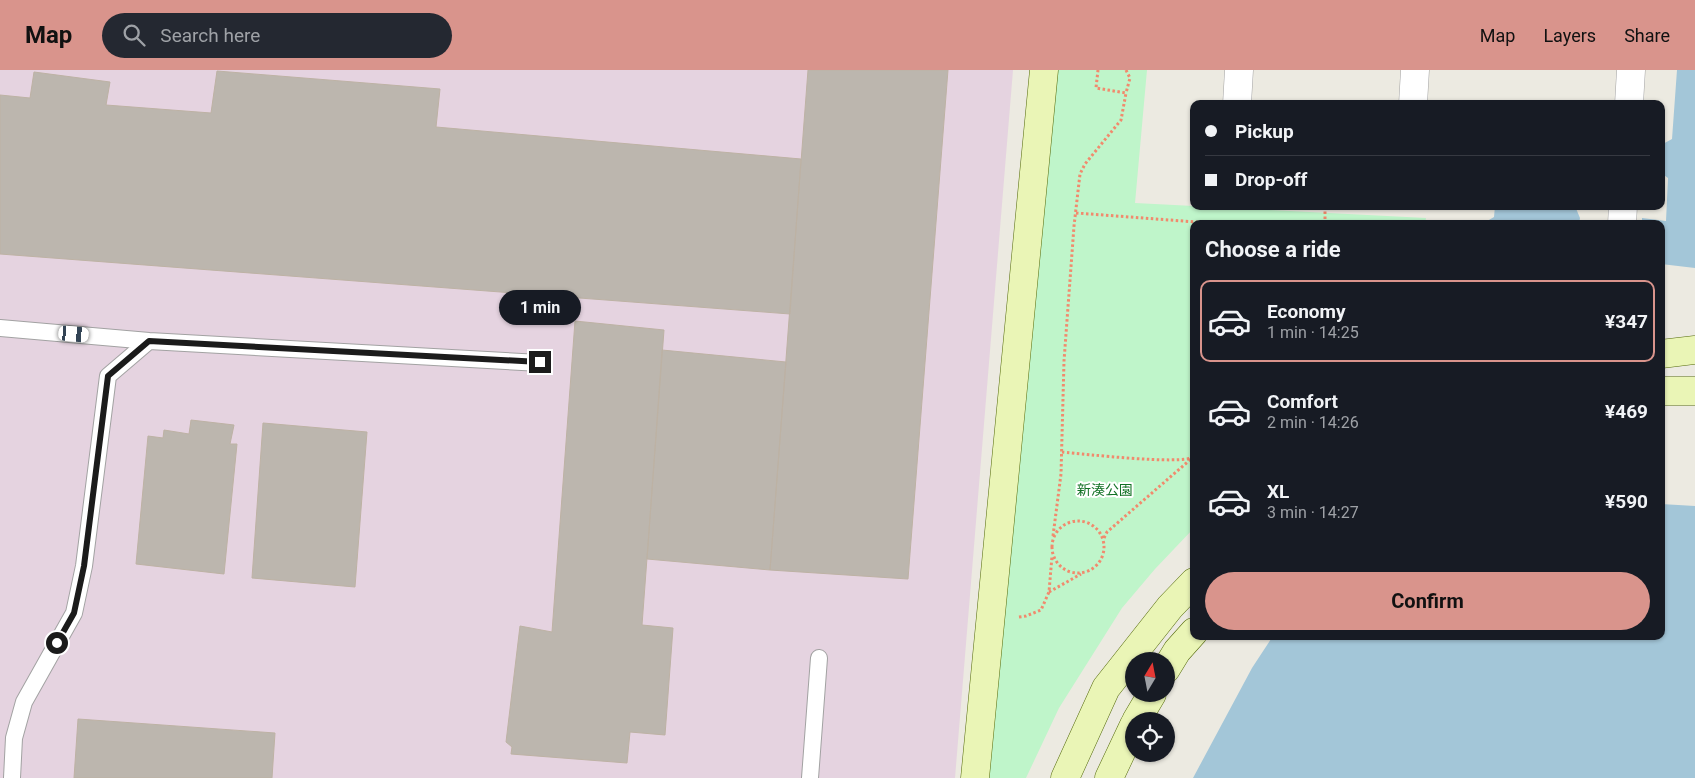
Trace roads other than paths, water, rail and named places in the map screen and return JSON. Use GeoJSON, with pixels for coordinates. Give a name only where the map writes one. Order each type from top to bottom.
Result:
{"type":"FeatureCollection","features":[{"type":"Feature","properties":{"kind":"street"},"geometry":{"type":"LineString","coordinates":[[974,778],[1044,70]]}},
{"type":"Feature","properties":{"kind":"street"},"geometry":{"type":"LineString","coordinates":[[1237,100],[1239,70]]}},
{"type":"Feature","properties":{"kind":"street"},"geometry":{"type":"LineString","coordinates":[[1413,100],[1415,70]]}},
{"type":"Feature","properties":{"kind":"street"},"geometry":{"type":"LineString","coordinates":[[1629,100],[1631,70]]}},
{"type":"Feature","properties":{"kind":"street"},"geometry":{"type":"LineString","coordinates":[[1665,354],[1695,350]]}},
{"type":"Feature","properties":{"kind":"street"},"geometry":{"type":"LineString","coordinates":[[1665,391],[1695,391]]}},
{"type":"Feature","properties":{"kind":"street"},"geometry":{"type":"LineString","coordinates":[[1065,778],[1106,688],[1170,606],[1190,586]]}},
{"type":"Feature","properties":{"kind":"street"},"geometry":{"type":"LineString","coordinates":[[1175,654],[1190,636]]}},
{"type":"Feature","properties":{"kind":"street"},"geometry":{"type":"LineString","coordinates":[[1109,778],[1125,744]]}},
{"type":"Feature","properties":{"kind":"lane"},"geometry":{"type":"LineString","coordinates":[[0,328],[149,341],[540,362]]}},
{"type":"Feature","properties":{"kind":"lane"},"geometry":{"type":"LineString","coordinates":[[12,778],[14,738],[24,702],[74,613],[84,566],[108,376],[149,341]]}},
{"type":"Feature","properties":{"kind":"lane"},"geometry":{"type":"LineString","coordinates":[[810,778],[819,658]]}},
{"type":"Feature","properties":{"kind":"water"},"geometry":{"type":"Polygon","coordinates":[[[1677,70],[1695,70],[1695,268],[1665,264],[1665,221],[1668,178],[1665,176],[1665,143],[1672,139],[1677,70]]]}},
{"type":"Feature","properties":{"kind":"water"},"geometry":{"type":"Polygon","coordinates":[[[1495,210],[1577,210],[1580,218],[1580,220],[1489,220],[1494,217],[1495,210]]]}},
{"type":"Feature","properties":{"kind":"water"},"geometry":{"type":"Polygon","coordinates":[[[1642,218],[1658,220],[1642,220],[1642,218]]]}},
{"type":"Feature","properties":{"kind":"water"},"geometry":{"type":"Polygon","coordinates":[[[1665,504],[1695,506],[1695,778],[1193,778],[1252,668],[1270,640],[1665,640],[1665,504]]]}},
{"type":"Feature","properties":{"kind":"park label","name":"新湊公園"},"geometry":{"type":"Point","coordinates":[1105,490]}}]}
